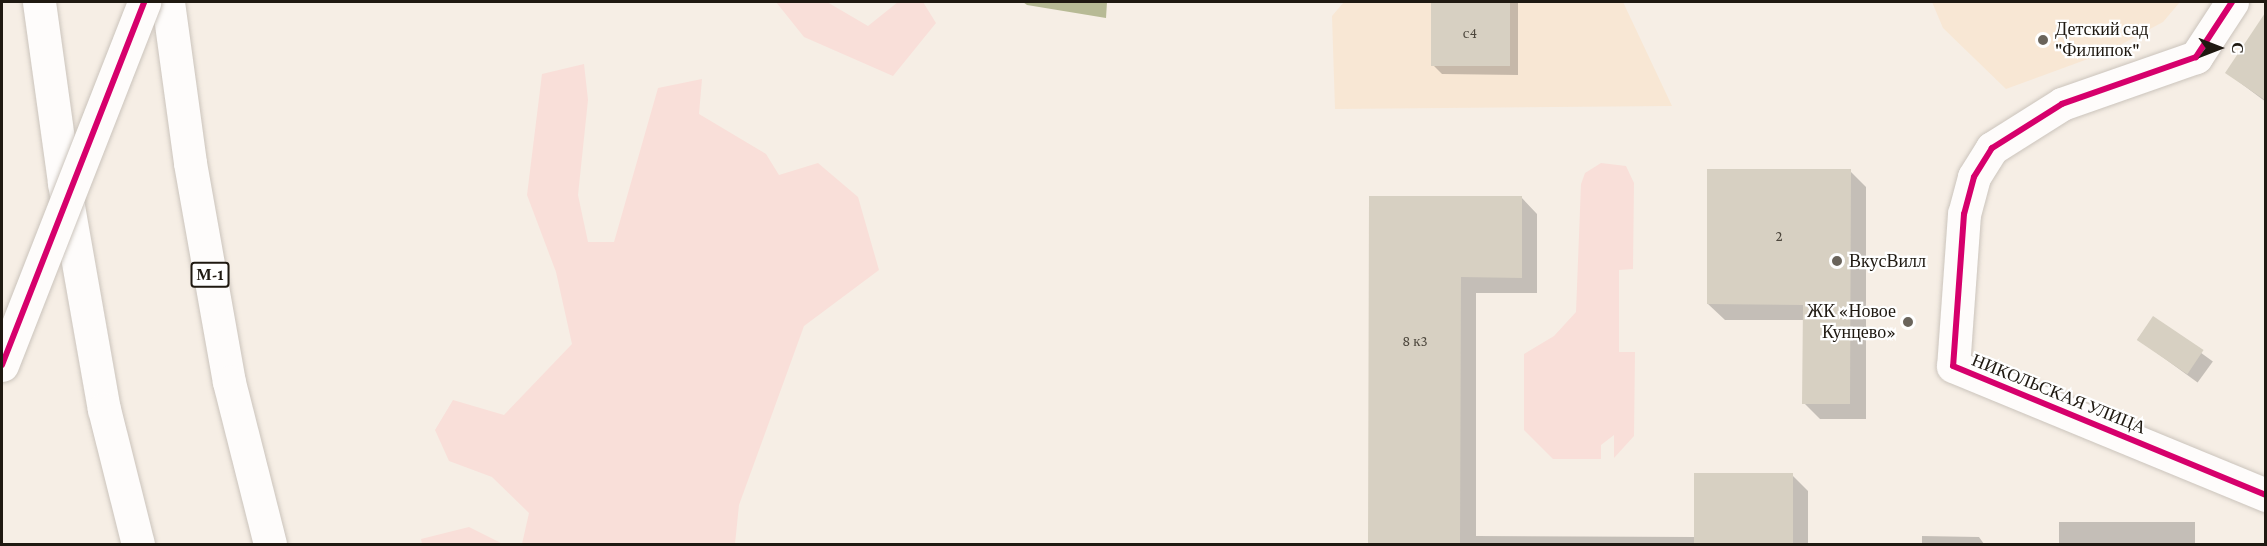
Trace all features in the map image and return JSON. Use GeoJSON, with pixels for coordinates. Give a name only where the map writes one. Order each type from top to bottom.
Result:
{"type":"FeatureCollection","features":[{"type":"Feature","properties":{"kind":"main road"},"geometry":{"type":"LineString","coordinates":[[39,2],[64,183],[102,398],[138,544]]}},
{"type":"Feature","properties":{"kind":"main road"},"geometry":{"type":"LineString","coordinates":[[2,365],[144,2]]}},
{"type":"Feature","properties":{"kind":"main road","name":"М-1"},"geometry":{"type":"LineString","coordinates":[[168,2],[190,163],[229,382],[270,544]]}},
{"type":"Feature","properties":{"kind":"main road","name":"НИКОЛЬСКАЯ УЛИЦА"},"geometry":{"type":"LineString","coordinates":[[2232,2],[2196,57],[2062,104],[1992,148],[1974,177],[1964,214],[1953,366],[2265,495]]}},
{"type":"Feature","properties":{"kind":"shaded area"},"geometry":{"type":"Polygon","coordinates":[[[776,2],[827,2],[868,26],[898,2],[923,2],[936,23],[893,76],[804,37],[776,2]]]}},
{"type":"Feature","properties":{"kind":"shaded area"},"geometry":{"type":"Polygon","coordinates":[[[1023,2],[1107,2],[1106,18],[1027,5],[1023,2]]]}},
{"type":"Feature","properties":{"kind":"shaded area"},"geometry":{"type":"Polygon","coordinates":[[[1344,2],[1623,2],[1672,106],[1335,109],[1332,16],[1344,2]]]}},
{"type":"Feature","properties":{"kind":"shaded area","name":"Детский сад \"Филипок\""},"geometry":{"type":"Polygon","coordinates":[[[1932,2],[2180,2],[2163,22],[2107,52],[2006,89],[1943,28],[1932,2]]]}},
{"type":"Feature","properties":{"kind":"shaded area"},"geometry":{"type":"Polygon","coordinates":[[[584,64],[588,100],[578,195],[588,242],[614,242],[658,88],[702,79],[699,114],[766,154],[779,175],[818,163],[858,197],[879,270],[804,326],[739,505],[735,544],[522,544],[529,513],[492,477],[449,461],[435,430],[453,400],[504,415],[572,344],[556,272],[527,195],[542,74],[584,64]]]}},
{"type":"Feature","properties":{"kind":"shaded area"},"geometry":{"type":"Polygon","coordinates":[[[1601,163],[1626,166],[1634,183],[1633,269],[1619,270],[1619,352],[1635,352],[1634,436],[1614,458],[1614,435],[1601,445],[1601,459],[1553,459],[1524,430],[1524,354],[1554,336],[1576,312],[1581,184],[1585,173],[1601,163]]]}},
{"type":"Feature","properties":{"kind":"shaded area"},"geometry":{"type":"Polygon","coordinates":[[[469,527],[503,544],[422,544],[421,539],[469,527]]]}},
{"type":"Feature","properties":{"kind":"building"},"geometry":{"type":"Polygon","coordinates":[[[1431,2],[1510,2],[1510,66],[1431,66],[1431,2]]]}},
{"type":"Feature","properties":{"kind":"building"},"geometry":{"type":"Polygon","coordinates":[[[2265,13],[2265,100],[2225,73],[2265,13]]]}},
{"type":"Feature","properties":{"kind":"building"},"geometry":{"type":"Polygon","coordinates":[[[1707,169],[1851,169],[1850,404],[1802,404],[1803,305],[1707,304],[1707,169]]]}},
{"type":"Feature","properties":{"kind":"building"},"geometry":{"type":"Polygon","coordinates":[[[1369,196],[1522,196],[1522,278],[1461,277],[1460,544],[1368,544],[1369,196]]]}},
{"type":"Feature","properties":{"kind":"building"},"geometry":{"type":"Polygon","coordinates":[[[2153,316],[2204,350],[2187,374],[2137,340],[2153,316]]]}},
{"type":"Feature","properties":{"kind":"building"},"geometry":{"type":"Polygon","coordinates":[[[1694,473],[1793,473],[1793,544],[1694,544],[1694,473]]]}},
{"type":"Feature","properties":{"kind":"cycle path"},"geometry":{"type":"LineString","coordinates":[[2,365],[144,2]]}},
{"type":"Feature","properties":{"kind":"cycle path"},"geometry":{"type":"LineString","coordinates":[[2232,2],[2196,57],[2062,104],[1992,148],[1974,177],[1964,214],[1953,366],[2266,495]]}},
{"type":"Feature","properties":{"kind":"place","name":"Детский сад \"Филипок\""},"geometry":{"type":"Point","coordinates":[2043,40]}},
{"type":"Feature","properties":{"kind":"place","name":"ВкусВилл"},"geometry":{"type":"Point","coordinates":[1837,261]}},
{"type":"Feature","properties":{"kind":"place","name":"ЖК «Новое Кунцево»"},"geometry":{"type":"Point","coordinates":[1908,322]}}]}
